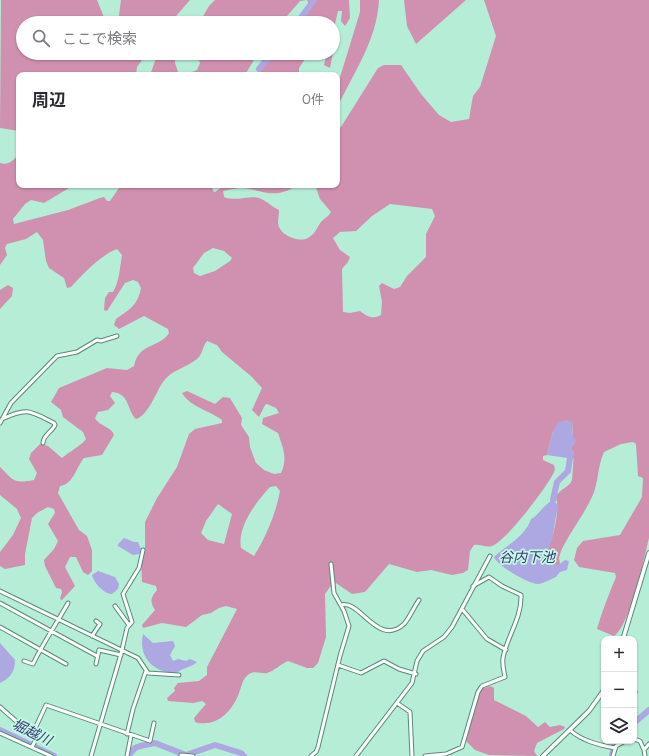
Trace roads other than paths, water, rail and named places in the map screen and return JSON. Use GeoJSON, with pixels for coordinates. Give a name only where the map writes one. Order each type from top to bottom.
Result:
{"type":"FeatureCollection","features":[{"type":"Feature","properties":{"kind":"street"},"geometry":{"type":"LineString","coordinates":[[1,421],[11,403],[57,356],[73,354],[97,340],[117,336]]}},
{"type":"Feature","properties":{"kind":"street"},"geometry":{"type":"LineString","coordinates":[[1,421],[14,413],[28,410],[54,422],[55,425],[53,430],[44,438],[43,443]]}},
{"type":"Feature","properties":{"kind":"street"},"geometry":{"type":"LineString","coordinates":[[91,756],[121,655],[127,628],[132,620],[123,594],[139,568],[143,550]]}},
{"type":"Feature","properties":{"kind":"street"},"geometry":{"type":"LineString","coordinates":[[624,636],[649,553]]}},
{"type":"Feature","properties":{"kind":"street"},"geometry":{"type":"LineString","coordinates":[[356,756],[409,688],[416,674],[418,661],[423,651],[449,632],[490,556]]}},
{"type":"Feature","properties":{"kind":"street"},"geometry":{"type":"LineString","coordinates":[[310,756],[316,752],[318,747],[349,626],[341,605],[334,593],[331,564]]}},
{"type":"Feature","properties":{"kind":"street"},"geometry":{"type":"LineString","coordinates":[[426,756],[446,754],[462,747],[478,692],[482,686],[504,677],[503,660],[519,617],[521,595],[502,586],[489,576],[479,585],[473,586]]}},
{"type":"Feature","properties":{"kind":"street"},"geometry":{"type":"LineString","coordinates":[[0,591],[138,658],[146,671],[151,673],[179,675]]}},
{"type":"Feature","properties":{"kind":"street"},"geometry":{"type":"LineString","coordinates":[[341,605],[352,605],[372,624],[382,629],[392,629],[405,622],[419,600]]}},
{"type":"Feature","properties":{"kind":"street"},"geometry":{"type":"LineString","coordinates":[[0,603],[97,656]]}},
{"type":"Feature","properties":{"kind":"street"},"geometry":{"type":"LineString","coordinates":[[31,670],[50,631],[57,619],[65,610],[68,603]]}},
{"type":"Feature","properties":{"kind":"street"},"geometry":{"type":"LineString","coordinates":[[115,606],[130,625]]}},
{"type":"Feature","properties":{"kind":"street"},"geometry":{"type":"LineString","coordinates":[[462,609],[487,639],[506,650]]}},
{"type":"Feature","properties":{"kind":"street"},"geometry":{"type":"LineString","coordinates":[[92,636],[100,624],[96,621]]}},
{"type":"Feature","properties":{"kind":"street"},"geometry":{"type":"LineString","coordinates":[[0,627],[66,664]]}},
{"type":"Feature","properties":{"kind":"street"},"geometry":{"type":"LineString","coordinates":[[96,664],[99,650],[121,655]]}},
{"type":"Feature","properties":{"kind":"street"},"geometry":{"type":"LineString","coordinates":[[24,661],[33,664]]}},
{"type":"Feature","properties":{"kind":"street"},"geometry":{"type":"LineString","coordinates":[[338,665],[360,673],[384,661],[398,669],[416,674]]}},
{"type":"Feature","properties":{"kind":"street"},"geometry":{"type":"LineString","coordinates":[[127,734],[133,709],[146,671]]}},
{"type":"Feature","properties":{"kind":"street"},"geometry":{"type":"LineString","coordinates":[[543,756],[594,705],[601,694]]}},
{"type":"Feature","properties":{"kind":"street"},"geometry":{"type":"LineString","coordinates":[[397,703],[410,712],[412,756]]}},
{"type":"Feature","properties":{"kind":"street"},"geometry":{"type":"LineString","coordinates":[[32,735],[46,705],[150,742],[154,723]]}},
{"type":"Feature","properties":{"kind":"street"},"geometry":{"type":"LineString","coordinates":[[0,707],[32,735],[35,741],[33,746]]}},
{"type":"Feature","properties":{"kind":"street"},"geometry":{"type":"LineString","coordinates":[[570,730],[588,741],[614,748],[620,744]]}},
{"type":"Feature","properties":{"kind":"street"},"geometry":{"type":"LineString","coordinates":[[0,733],[33,746],[51,756]]}},
{"type":"Feature","properties":{"kind":"street"},"geometry":{"type":"LineString","coordinates":[[127,756],[131,736]]}},
{"type":"Feature","properties":{"kind":"street"},"geometry":{"type":"LineString","coordinates":[[637,740],[640,741],[645,756]]}},
{"type":"Feature","properties":{"kind":"street"},"geometry":{"type":"LineString","coordinates":[[644,750],[649,744]]}},
{"type":"Feature","properties":{"kind":"street"},"geometry":{"type":"LineString","coordinates":[[613,756],[614,748]]}},
{"type":"Feature","properties":{"kind":"street"},"geometry":{"type":"LineString","coordinates":[[181,755],[192,756]]}},
{"type":"Feature","properties":{"kind":"water"},"geometry":{"type":"Polygon","coordinates":[[[565,420],[572,422],[573,437],[576,441],[571,448],[574,453],[574,459],[547,455],[553,431],[559,421],[562,422],[565,420]]]}},
{"type":"Feature","properties":{"kind":"water","name":"谷内下池"},"geometry":{"type":"Polygon","coordinates":[[[553,500],[558,505],[552,540],[547,552],[551,565],[557,566],[565,560],[569,561],[567,570],[560,572],[556,577],[539,584],[521,578],[501,565],[494,557],[520,536],[525,531],[531,519],[553,500]]]}},
{"type":"Feature","properties":{"kind":"water"},"geometry":{"type":"Polygon","coordinates":[[[124,538],[138,542],[141,549],[139,554],[133,555],[118,546],[124,538]]]}},
{"type":"Feature","properties":{"kind":"water"},"geometry":{"type":"Polygon","coordinates":[[[98,571],[115,577],[119,584],[118,589],[112,594],[109,594],[100,588],[95,581],[92,575],[98,571]]]}},
{"type":"Feature","properties":{"kind":"water"},"geometry":{"type":"Polygon","coordinates":[[[143,634],[153,643],[173,641],[175,646],[170,655],[173,661],[178,659],[186,661],[190,659],[197,662],[176,674],[168,673],[155,667],[145,657],[142,643],[143,634]]]}},
{"type":"Feature","properties":{"kind":"water"},"geometry":{"type":"Polygon","coordinates":[[[0,643],[15,660],[14,668],[11,674],[7,679],[0,683],[0,643]]]}},
{"type":"Feature","properties":{"kind":"waterway"},"geometry":{"type":"LineString","coordinates":[[302,16],[314,0]]}},
{"type":"Feature","properties":{"kind":"waterway"},"geometry":{"type":"LineString","coordinates":[[259,69],[266,60]]}},
{"type":"Feature","properties":{"kind":"waterway"},"geometry":{"type":"LineString","coordinates":[[553,500],[557,482],[568,471],[570,458]]}},
{"type":"Feature","properties":{"kind":"waterway","name":"堀越川"},"geometry":{"type":"LineString","coordinates":[[637,720],[649,710]]}},
{"type":"Feature","properties":{"kind":"waterway","name":"堀越川"},"geometry":{"type":"LineString","coordinates":[[0,730],[54,756]]}},
{"type":"Feature","properties":{"kind":"waterway","name":"堀越川"},"geometry":{"type":"LineString","coordinates":[[128,756],[135,748],[155,743],[186,755],[215,745],[241,753],[244,756]]}},
{"type":"Feature","properties":{"kind":"waterway","name":"堀越川"},"geometry":{"type":"LineString","coordinates":[[612,756],[614,744]]}}]}
